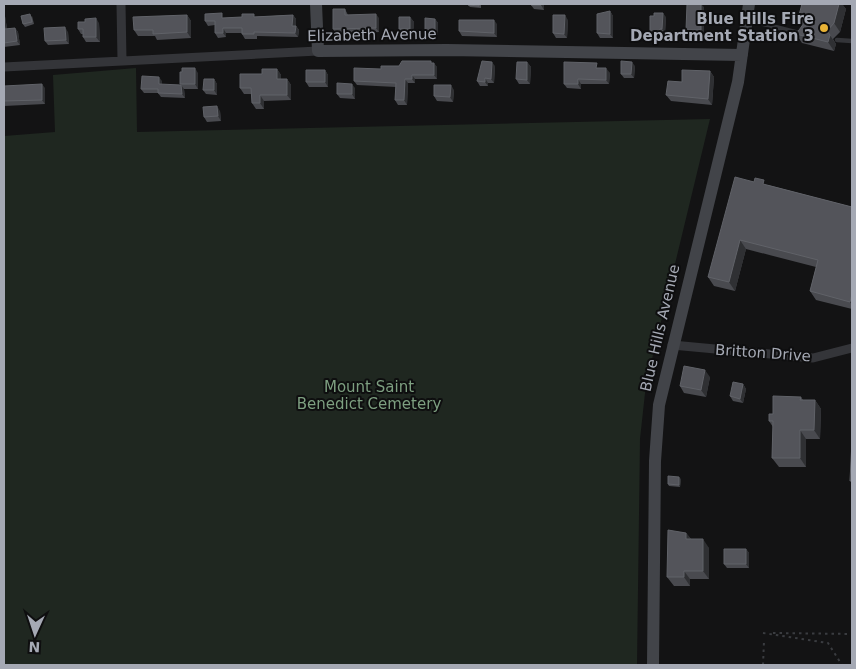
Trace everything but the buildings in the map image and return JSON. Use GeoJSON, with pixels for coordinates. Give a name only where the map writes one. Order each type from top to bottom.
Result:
{"type":"FeatureCollection","features":[{"type":"Feature","properties":{"kind":"main road"},"geometry":{"type":"LineString","coordinates":[[316,4],[318,52]]}},
{"type":"Feature","properties":{"kind":"main road","name":"Blue Hills Avenue"},"geometry":{"type":"LineString","coordinates":[[653,665],[656,428],[672,345],[738,82],[749,4]]}},
{"type":"Feature","properties":{"kind":"main road","name":"Elizabeth Avenue"},"geometry":{"type":"LineString","coordinates":[[318,52],[447,50],[742,55]]}},
{"type":"Feature","properties":{"kind":"street"},"geometry":{"type":"LineString","coordinates":[[121,4],[122,60]]}},
{"type":"Feature","properties":{"kind":"street","name":"Elizabeth Avenue"},"geometry":{"type":"LineString","coordinates":[[4,67],[318,52]]}},
{"type":"Feature","properties":{"kind":"street","name":"Britton Drive"},"geometry":{"type":"LineString","coordinates":[[672,345],[813,358],[852,348]]}},
{"type":"Feature","properties":{"kind":"lane"},"geometry":{"type":"LineString","coordinates":[[747,20],[804,34]]}},
{"type":"Feature","properties":{"kind":"lane"},"geometry":{"type":"LineString","coordinates":[[837,40],[852,41]]}},
{"type":"Feature","properties":{"kind":"path"},"geometry":{"type":"LineString","coordinates":[[842,665],[828,643],[763,633],[852,634]]}},
{"type":"Feature","properties":{"kind":"path"},"geometry":{"type":"LineString","coordinates":[[763,665],[764,641]]}},
{"type":"Feature","properties":{"kind":"green space","name":"Mount Saint Benedict Cemetery"},"geometry":{"type":"Polygon","coordinates":[[[136,68],[137,132],[710,119],[646,384],[640,439],[637,665],[4,665],[4,136],[55,132],[53,75],[136,68]]]}},
{"type":"Feature","properties":{"kind":"place","name":"Blue Hills Fire Department Station 3"},"geometry":{"type":"Point","coordinates":[824,28]}}]}
